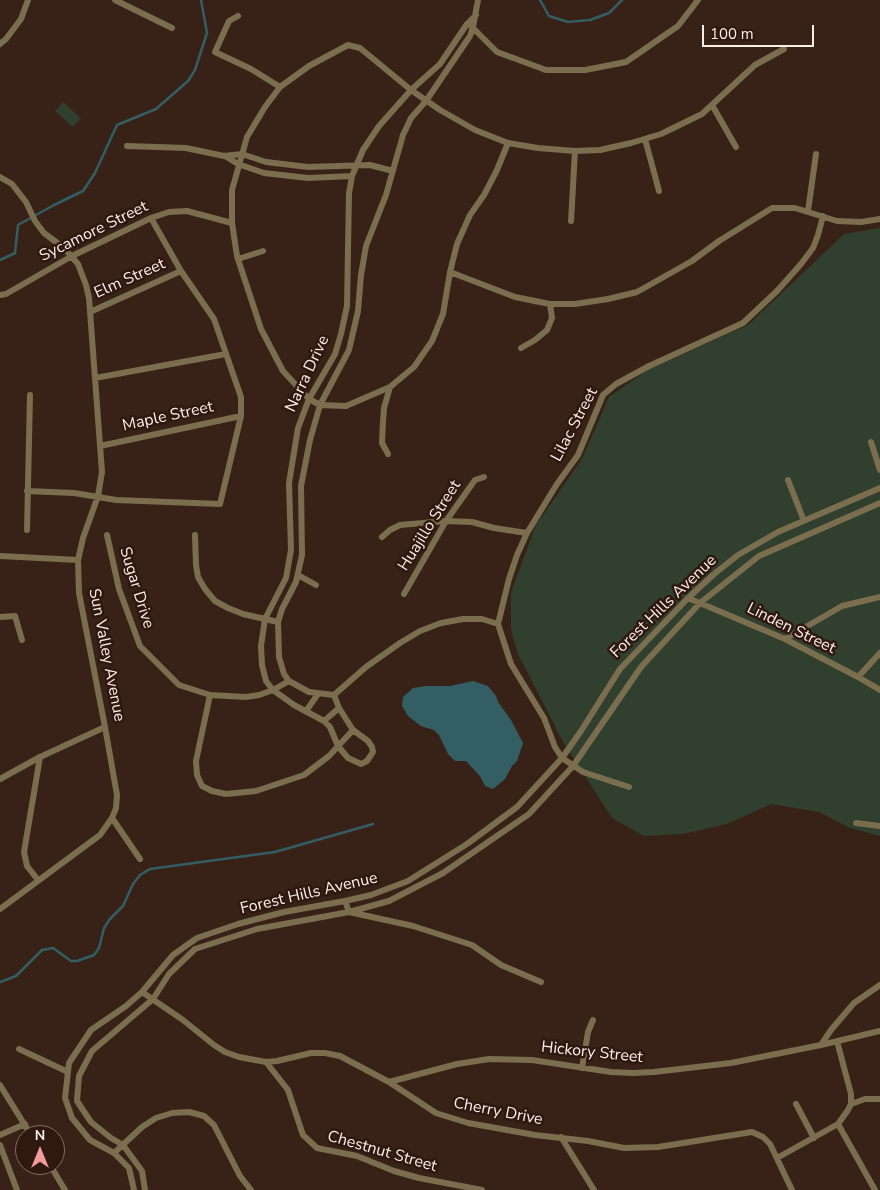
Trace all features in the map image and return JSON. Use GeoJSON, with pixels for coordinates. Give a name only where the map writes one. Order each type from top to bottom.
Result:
{"type":"FeatureCollection","features":[{"type":"Feature","properties":{"kind":"street"},"geometry":{"type":"LineString","coordinates":[[0,44],[21,19],[28,0]]}},
{"type":"Feature","properties":{"kind":"street"},"geometry":{"type":"LineString","coordinates":[[115,0],[172,28]]}},
{"type":"Feature","properties":{"kind":"street","name":"Narra Drive"},"geometry":{"type":"LineString","coordinates":[[273,690],[266,681],[262,664],[261,646],[265,619],[286,578],[291,550],[289,483],[298,428],[309,399],[335,354],[347,306],[349,193],[352,176],[363,150],[378,126],[411,90],[440,64],[470,25],[476,14],[478,0]]}},
{"type":"Feature","properties":{"kind":"street"},"geometry":{"type":"LineString","coordinates":[[470,25],[497,52],[546,70],[585,70],[626,62],[678,26],[698,0]]}},
{"type":"Feature","properties":{"kind":"street"},"geometry":{"type":"LineString","coordinates":[[238,16],[229,20],[215,52],[251,69],[280,87]]}},
{"type":"Feature","properties":{"kind":"street","name":"Narra Drive"},"geometry":{"type":"LineString","coordinates":[[289,681],[284,674],[279,657],[278,622],[282,609],[296,582],[302,555],[301,486],[310,440],[320,405],[349,350],[358,311],[366,246],[386,194],[403,135],[411,118],[426,101],[470,36],[470,25]]}},
{"type":"Feature","properties":{"kind":"street"},"geometry":{"type":"LineString","coordinates":[[508,143],[488,186],[470,215],[457,244],[443,314],[432,341],[414,366],[390,387],[346,406],[320,405],[309,399],[283,371],[261,329],[238,259],[232,223],[232,190],[247,136],[280,87],[309,66],[348,46],[360,48],[426,101],[474,130],[508,143],[538,148],[576,151],[600,150],[661,134],[702,114],[755,66],[784,49]]}},
{"type":"Feature","properties":{"kind":"street"},"geometry":{"type":"LineString","coordinates":[[712,105],[736,147]]}},
{"type":"Feature","properties":{"kind":"street"},"geometry":{"type":"LineString","coordinates":[[645,139],[659,191]]}},
{"type":"Feature","properties":{"kind":"street"},"geometry":{"type":"LineString","coordinates":[[127,146],[186,148],[224,156],[238,164],[264,173],[308,178],[352,176]]}},
{"type":"Feature","properties":{"kind":"street"},"geometry":{"type":"LineString","coordinates":[[571,221],[576,151]]}},
{"type":"Feature","properties":{"kind":"street"},"geometry":{"type":"LineString","coordinates":[[224,156],[242,154],[266,162],[308,167],[357,165],[381,167],[393,171]]}},
{"type":"Feature","properties":{"kind":"street"},"geometry":{"type":"LineString","coordinates":[[808,212],[816,154]]}},
{"type":"Feature","properties":{"kind":"street","name":"Sun Valley Avenue"},"geometry":{"type":"LineString","coordinates":[[0,909],[100,835],[112,818],[116,808],[117,795],[79,593],[78,560],[83,538],[98,496],[102,472],[90,312],[86,286],[78,264],[72,256],[44,233],[35,221],[26,202],[12,184],[1,181]]}},
{"type":"Feature","properties":{"kind":"street"},"geometry":{"type":"LineString","coordinates":[[450,272],[514,297],[550,304],[575,304],[637,292],[692,261],[719,241],[772,208],[795,208],[837,221],[861,222],[880,219]]}},
{"type":"Feature","properties":{"kind":"street","name":"Sycamore Street"},"geometry":{"type":"LineString","coordinates":[[0,294],[6,294],[72,256],[151,218],[169,212],[186,211],[232,223]]}},
{"type":"Feature","properties":{"kind":"street","name":"Lilac Street"},"geometry":{"type":"LineString","coordinates":[[498,624],[509,579],[527,533],[557,484],[578,455],[603,395],[616,384],[649,366],[742,322],[777,291],[801,264],[813,248],[823,216]]}},
{"type":"Feature","properties":{"kind":"street"},"geometry":{"type":"LineString","coordinates":[[28,491],[74,493],[116,500],[220,504],[241,416],[241,397],[214,319],[181,271],[151,218]]}},
{"type":"Feature","properties":{"kind":"street"},"geometry":{"type":"LineString","coordinates":[[238,259],[262,251]]}},
{"type":"Feature","properties":{"kind":"street","name":"Elm Street"},"geometry":{"type":"LineString","coordinates":[[90,312],[181,271]]}},
{"type":"Feature","properties":{"kind":"street"},"geometry":{"type":"LineString","coordinates":[[521,348],[547,330],[552,318],[550,304]]}},
{"type":"Feature","properties":{"kind":"street"},"geometry":{"type":"LineString","coordinates":[[95,378],[226,354]]}},
{"type":"Feature","properties":{"kind":"street"},"geometry":{"type":"LineString","coordinates":[[388,454],[382,443],[384,408],[390,387]]}},
{"type":"Feature","properties":{"kind":"street"},"geometry":{"type":"LineString","coordinates":[[27,530],[30,395]]}},
{"type":"Feature","properties":{"kind":"street","name":"Maple Street"},"geometry":{"type":"LineString","coordinates":[[100,446],[241,416]]}},
{"type":"Feature","properties":{"kind":"street"},"geometry":{"type":"LineString","coordinates":[[871,442],[880,470]]}},
{"type":"Feature","properties":{"kind":"street","name":"Huajillo Street"},"geometry":{"type":"LineString","coordinates":[[404,594],[446,520],[475,480],[484,477]]}},
{"type":"Feature","properties":{"kind":"street"},"geometry":{"type":"LineString","coordinates":[[788,480],[804,521]]}},
{"type":"Feature","properties":{"kind":"street","name":"Forest Hills Avenue"},"geometry":{"type":"LineString","coordinates":[[134,1190],[129,1168],[114,1153],[90,1140],[72,1118],[65,1098],[69,1063],[91,1030],[126,1006],[142,992],[173,955],[197,938],[238,924],[284,912],[345,902],[371,895],[408,881],[467,844],[517,807],[562,758],[620,668],[688,598],[738,555],[778,532],[880,488]]}},
{"type":"Feature","properties":{"kind":"street","name":"Forest Hills Avenue"},"geometry":{"type":"LineString","coordinates":[[145,1190],[142,1171],[123,1145],[91,1122],[77,1101],[79,1076],[92,1051],[153,999],[169,974],[195,949],[257,929],[350,912],[390,901],[443,874],[528,814],[572,766],[641,667],[700,603],[759,556],[880,503]]}},
{"type":"Feature","properties":{"kind":"street"},"geometry":{"type":"LineString","coordinates":[[382,537],[400,525],[446,520],[472,522],[494,528],[527,533]]}},
{"type":"Feature","properties":{"kind":"street"},"geometry":{"type":"LineString","coordinates":[[195,535],[198,577],[204,589],[215,601],[228,608],[278,622]]}},
{"type":"Feature","properties":{"kind":"street","name":"Sugar Drive"},"geometry":{"type":"LineString","coordinates":[[107,536],[119,589],[140,646],[179,684],[210,695],[246,697],[273,690],[289,681]]}},
{"type":"Feature","properties":{"kind":"street"},"geometry":{"type":"LineString","coordinates":[[0,556],[78,560]]}},
{"type":"Feature","properties":{"kind":"street"},"geometry":{"type":"LineString","coordinates":[[298,575],[316,585]]}},
{"type":"Feature","properties":{"kind":"street"},"geometry":{"type":"LineString","coordinates":[[785,638],[842,606],[880,596]]}},
{"type":"Feature","properties":{"kind":"street","name":"Linden Street"},"geometry":{"type":"LineString","coordinates":[[688,598],[785,638],[880,690]]}},
{"type":"Feature","properties":{"kind":"street"},"geometry":{"type":"LineString","coordinates":[[0,617],[15,616],[22,640]]}},
{"type":"Feature","properties":{"kind":"street"},"geometry":{"type":"LineString","coordinates":[[289,681],[298,688],[318,694],[334,695],[366,667],[420,631],[441,623],[463,619],[482,619],[498,624],[511,664],[544,718],[555,747],[562,758],[583,772],[629,787]]}},
{"type":"Feature","properties":{"kind":"street"},"geometry":{"type":"LineString","coordinates":[[858,677],[880,653]]}},
{"type":"Feature","properties":{"kind":"street"},"geometry":{"type":"LineString","coordinates":[[273,690],[289,702],[324,721],[333,732],[338,746],[348,758],[361,764],[367,762],[373,752],[372,747],[368,741],[353,730],[339,708],[334,695]]}},
{"type":"Feature","properties":{"kind":"street"},"geometry":{"type":"LineString","coordinates":[[306,711],[318,694]]}},
{"type":"Feature","properties":{"kind":"street"},"geometry":{"type":"LineString","coordinates":[[210,695],[196,768],[197,776],[202,786],[212,791],[226,794],[256,791],[304,775],[329,756],[353,730]]}},
{"type":"Feature","properties":{"kind":"street"},"geometry":{"type":"LineString","coordinates":[[324,721],[339,708]]}},
{"type":"Feature","properties":{"kind":"street"},"geometry":{"type":"LineString","coordinates":[[0,779],[40,757],[105,727]]}},
{"type":"Feature","properties":{"kind":"street"},"geometry":{"type":"LineString","coordinates":[[38,880],[28,866],[24,852],[40,757]]}},
{"type":"Feature","properties":{"kind":"street"},"geometry":{"type":"LineString","coordinates":[[112,818],[140,859]]}},
{"type":"Feature","properties":{"kind":"street"},"geometry":{"type":"LineString","coordinates":[[856,823],[880,826]]}},
{"type":"Feature","properties":{"kind":"street"},"geometry":{"type":"LineString","coordinates":[[345,902],[350,912],[413,926],[472,945],[501,965],[540,982]]}},
{"type":"Feature","properties":{"kind":"street"},"geometry":{"type":"LineString","coordinates":[[821,1045],[854,1003],[880,985]]}},
{"type":"Feature","properties":{"kind":"street","name":"Cherry Drive"},"geometry":{"type":"LineString","coordinates":[[142,992],[183,1020],[214,1046],[239,1057],[266,1062],[311,1054],[325,1053],[340,1056],[389,1082],[436,1112],[468,1123],[624,1148],[658,1147],[752,1132],[763,1136],[770,1144],[792,1189]]}},
{"type":"Feature","properties":{"kind":"street"},"geometry":{"type":"LineString","coordinates":[[582,1068],[586,1038],[593,1020]]}},
{"type":"Feature","properties":{"kind":"street","name":"Hickory Street"},"geometry":{"type":"LineString","coordinates":[[389,1082],[456,1064],[489,1059],[532,1060],[582,1068],[634,1073],[654,1072],[730,1063],[837,1042],[880,1031]]}},
{"type":"Feature","properties":{"kind":"street"},"geometry":{"type":"LineString","coordinates":[[778,1158],[838,1124],[851,1104],[848,1082],[837,1042]]}},
{"type":"Feature","properties":{"kind":"street"},"geometry":{"type":"LineString","coordinates":[[19,1049],[68,1072]]}},
{"type":"Feature","properties":{"kind":"street","name":"Chestnut Street"},"geometry":{"type":"LineString","coordinates":[[266,1062],[288,1090],[303,1135],[317,1148],[357,1156],[394,1171],[419,1178],[482,1190]]}},
{"type":"Feature","properties":{"kind":"street"},"geometry":{"type":"LineString","coordinates":[[0,1085],[25,1124],[0,1135]]}},
{"type":"Feature","properties":{"kind":"street"},"geometry":{"type":"LineString","coordinates":[[851,1104],[865,1099],[880,1099]]}},
{"type":"Feature","properties":{"kind":"street"},"geometry":{"type":"LineString","coordinates":[[796,1104],[814,1138]]}},
{"type":"Feature","properties":{"kind":"street"},"geometry":{"type":"LineString","coordinates":[[114,1153],[142,1127],[156,1118],[172,1113],[189,1112],[204,1116],[214,1125],[240,1176],[251,1190]]}},
{"type":"Feature","properties":{"kind":"street"},"geometry":{"type":"LineString","coordinates":[[838,1124],[875,1190]]}},
{"type":"Feature","properties":{"kind":"street"},"geometry":{"type":"LineString","coordinates":[[561,1137],[594,1190]]}},
{"type":"Feature","properties":{"kind":"street"},"geometry":{"type":"LineString","coordinates":[[0,1145],[17,1190]]}},
{"type":"Feature","properties":{"kind":"street"},"geometry":{"type":"LineString","coordinates":[[56,1175],[65,1190]]}},
{"type":"Feature","properties":{"kind":"street"},"geometry":{"type":"LineString","coordinates":[[783,1190],[792,1189]]}},
{"type":"Feature","properties":{"kind":"green space"},"geometry":{"type":"Polygon","coordinates":[[[63,102],[81,118],[73,127],[55,111],[63,102]]]}},
{"type":"Feature","properties":{"kind":"green space"},"geometry":{"type":"Polygon","coordinates":[[[880,228],[880,836],[850,828],[819,812],[771,804],[727,824],[683,834],[644,836],[612,818],[563,742],[518,654],[511,630],[511,592],[536,525],[582,459],[609,397],[649,369],[748,325],[844,234],[880,228]]]}},
{"type":"Feature","properties":{"kind":"water"},"geometry":{"type":"Polygon","coordinates":[[[473,681],[488,686],[511,720],[523,743],[517,761],[505,779],[493,789],[485,786],[480,776],[466,761],[455,761],[448,754],[439,735],[434,730],[421,726],[408,716],[402,706],[403,697],[413,688],[450,686],[473,681]]]}},
{"type":"Feature","properties":{"kind":"waterway"},"geometry":{"type":"LineString","coordinates":[[0,260],[15,253],[18,225],[83,191],[95,173],[117,125],[156,109],[188,81],[195,70],[207,33],[201,0]]}},
{"type":"Feature","properties":{"kind":"waterway"},"geometry":{"type":"LineString","coordinates":[[540,0],[549,16],[568,22],[590,20],[609,13],[622,0]]}},
{"type":"Feature","properties":{"kind":"waterway"},"geometry":{"type":"LineString","coordinates":[[0,982],[16,976],[42,950],[53,948],[71,961],[77,961],[94,955],[99,948],[104,928],[123,906],[133,884],[140,875],[150,869],[275,852],[373,824]]}}]}
